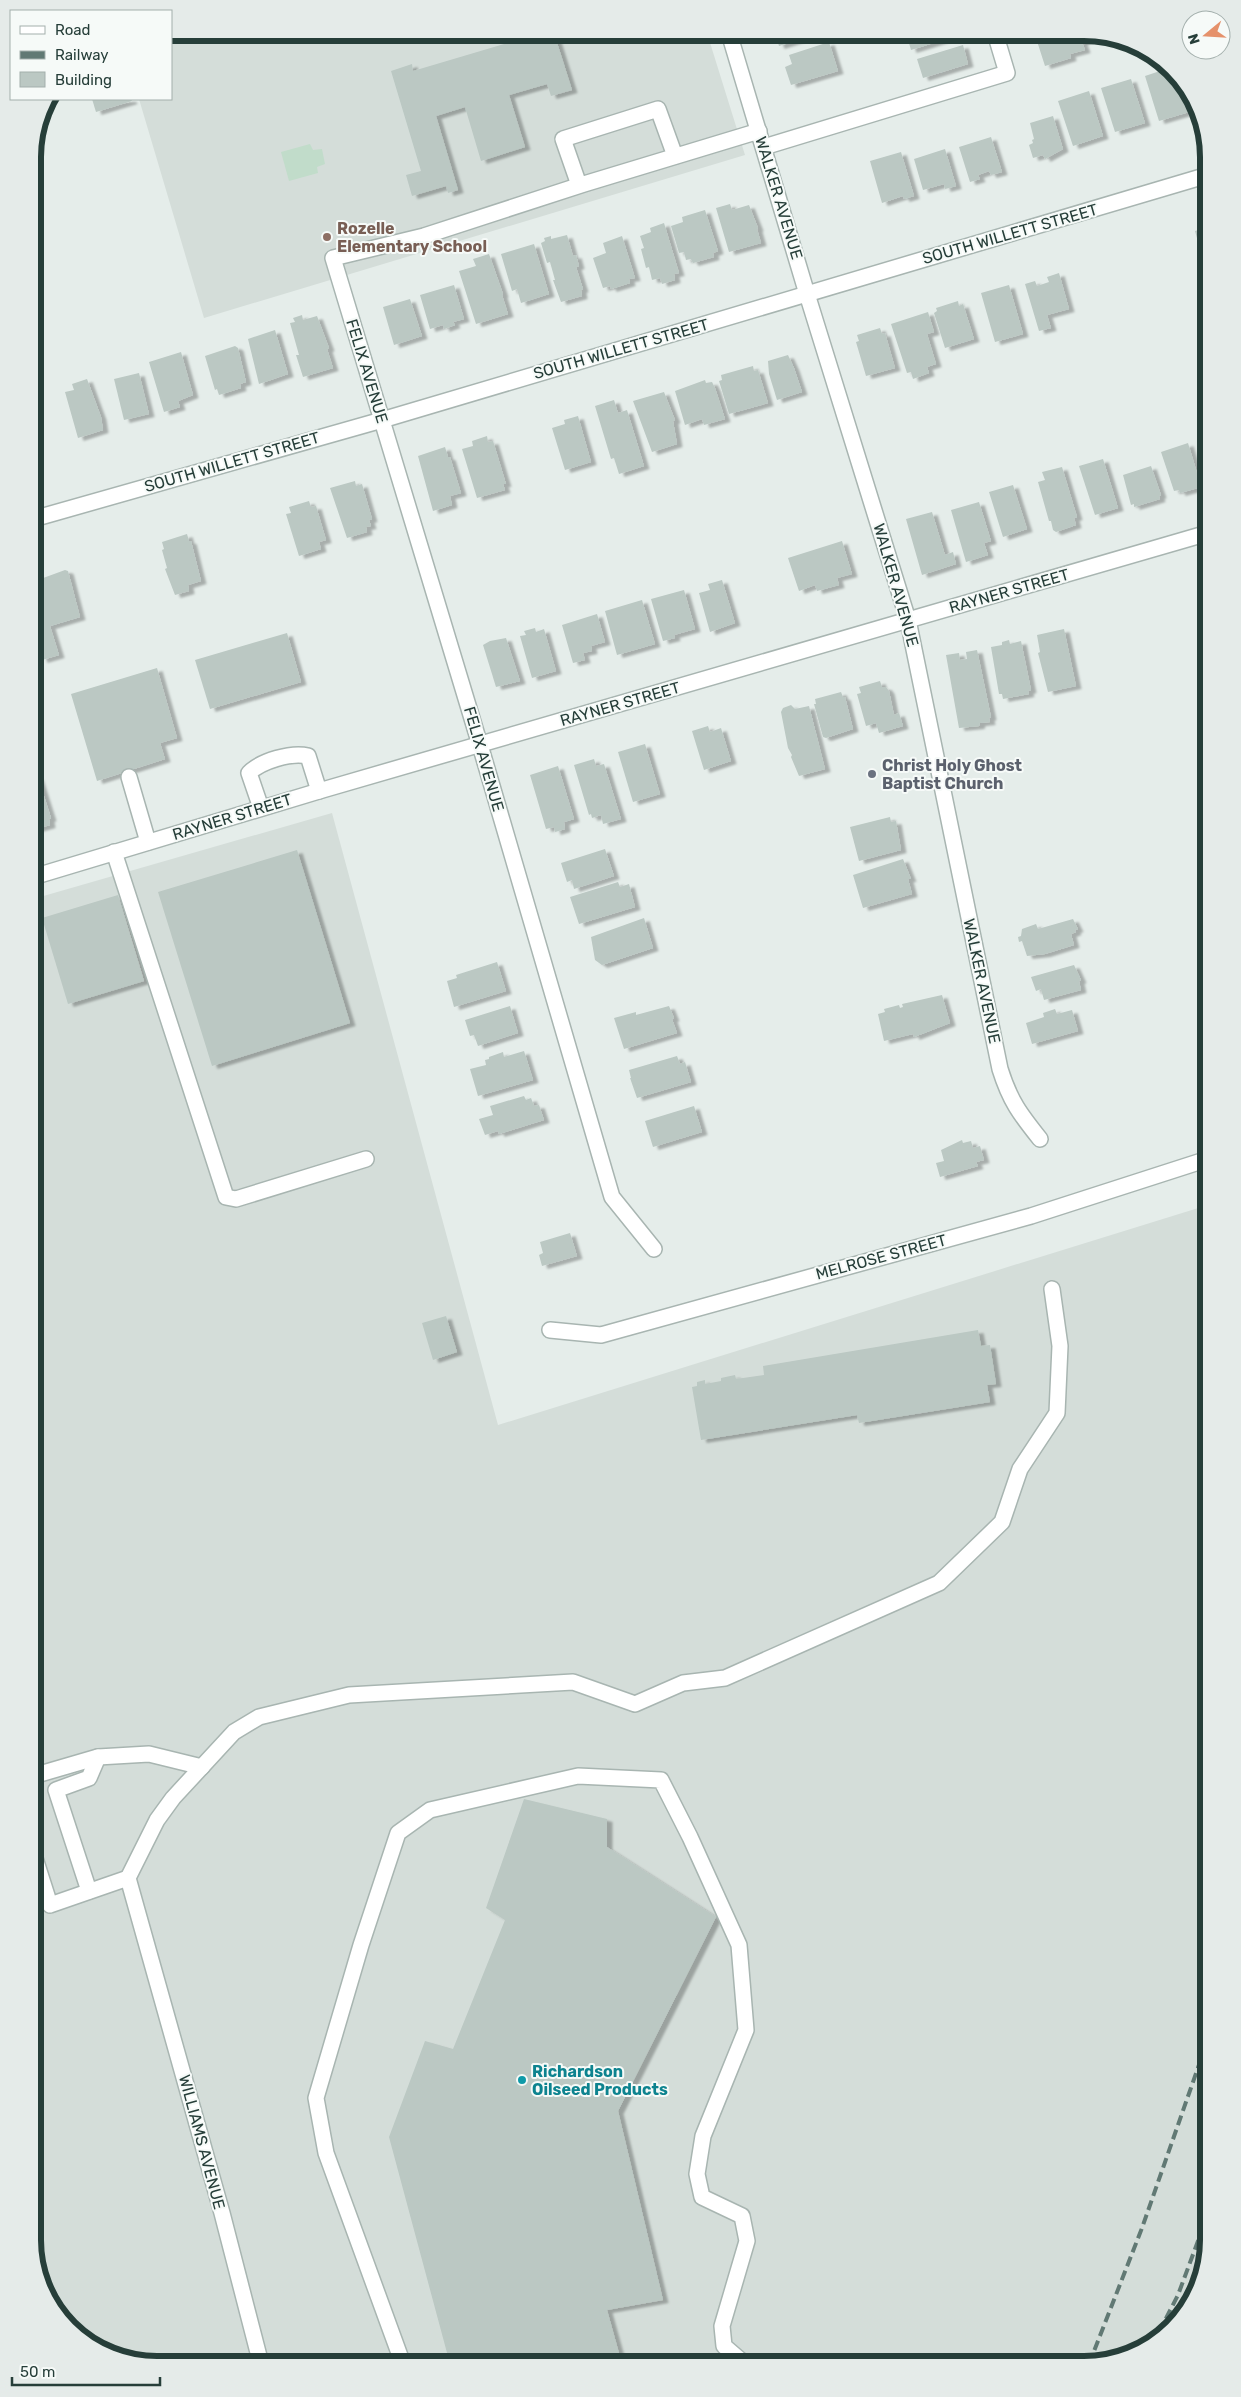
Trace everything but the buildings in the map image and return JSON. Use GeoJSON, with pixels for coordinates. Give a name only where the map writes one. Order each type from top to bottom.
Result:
{"type":"FeatureCollection","features":[{"type":"Feature","properties":{"kind":"street","name":"WALKER AVENUE"},"geometry":{"type":"LineString","coordinates":[[732,41],[807,294],[908,620],[1000,1069],[1007,1091],[1017,1111],[1040,1139]]}},
{"type":"Feature","properties":{"kind":"street"},"geometry":{"type":"LineString","coordinates":[[764,147],[1008,73],[998,41]]}},
{"type":"Feature","properties":{"kind":"street"},"geometry":{"type":"LineString","coordinates":[[674,156],[658,109],[563,139],[579,185],[759,131]]}},
{"type":"Feature","properties":{"kind":"street","name":"SOUTH WILLETT STREET"},"geometry":{"type":"LineString","coordinates":[[41,517],[382,420],[1200,177]]}},
{"type":"Feature","properties":{"kind":"street","name":"FELIX AVENUE"},"geometry":{"type":"LineString","coordinates":[[579,185],[424,236],[333,258],[480,745],[612,1197],[654,1249]]}},
{"type":"Feature","properties":{"kind":"street","name":"RAYNER STREET"},"geometry":{"type":"LineString","coordinates":[[41,875],[319,791],[1200,535]]}},
{"type":"Feature","properties":{"kind":"street"},"geometry":{"type":"LineString","coordinates":[[261,808],[250,774],[255,767],[298,753],[308,756],[319,791]]}},
{"type":"Feature","properties":{"kind":"street"},"geometry":{"type":"LineString","coordinates":[[129,777],[148,842]]}},
{"type":"Feature","properties":{"kind":"street"},"geometry":{"type":"LineString","coordinates":[[114,852],[226,1197],[236,1199],[366,1159]]}},
{"type":"Feature","properties":{"kind":"street","name":"MELROSE STREET"},"geometry":{"type":"LineString","coordinates":[[550,1330],[601,1334],[1032,1216],[1200,1162]]}},
{"type":"Feature","properties":{"kind":"street"},"geometry":{"type":"LineString","coordinates":[[41,1878],[50,1905],[128,1878],[157,1820],[173,1798],[234,1732],[259,1717],[349,1695],[573,1682],[635,1704],[683,1683],[725,1678],[939,1583],[1002,1522],[1020,1469],[1057,1413],[1060,1346],[1052,1289]]}},
{"type":"Feature","properties":{"kind":"street"},"geometry":{"type":"LineString","coordinates":[[41,1773],[98,1757],[149,1754],[202,1767]]}},
{"type":"Feature","properties":{"kind":"street"},"geometry":{"type":"LineString","coordinates":[[89,1891],[56,1790],[89,1778],[98,1757]]}},
{"type":"Feature","properties":{"kind":"street"},"geometry":{"type":"LineString","coordinates":[[400,2356],[326,2153],[316,2098],[361,1945],[398,1833],[430,1810],[578,1776],[661,1780],[690,1837],[739,1945],[746,2030],[704,2136],[697,2174],[702,2196],[742,2216],[748,2241],[722,2326],[724,2346],[736,2356]]}},
{"type":"Feature","properties":{"kind":"street","name":"WILLIAMS AVENUE"},"geometry":{"type":"LineString","coordinates":[[128,1878],[222,2213],[260,2356]]}},
{"type":"Feature","properties":{"kind":"shaded area","name":"Rozelle Elementary School"},"geometry":{"type":"Polygon","coordinates":[[[172,41],[709,41],[745,155],[204,318],[139,100],[172,100],[172,41]]]}},
{"type":"Feature","properties":{"kind":"shaded area"},"geometry":{"type":"Polygon","coordinates":[[[332,813],[498,1425],[1200,1207],[1200,2240],[1196,2270],[1188,2291],[1176,2310],[1154,2332],[1128,2347],[1114,2352],[1084,2356],[150,2356],[134,2354],[106,2344],[87,2332],[65,2310],[50,2284],[45,2270],[41,2240],[41,897],[332,813]]]}},
{"type":"Feature","properties":{"kind":"green space"},"geometry":{"type":"Polygon","coordinates":[[[310,144],[313,150],[322,149],[325,164],[317,167],[318,173],[289,181],[281,152],[310,144]]]}},
{"type":"Feature","properties":{"kind":"railway"},"geometry":{"type":"LineString","coordinates":[[1092,2355],[1142,2228],[1200,2062]]}},
{"type":"Feature","properties":{"kind":"railway"},"geometry":{"type":"LineString","coordinates":[[1163,2325],[1178,2295],[1200,2236]]}},
{"type":"Feature","properties":{"kind":"place","name":"Rozelle Elementary School"},"geometry":{"type":"Point","coordinates":[327,237]}},
{"type":"Feature","properties":{"kind":"place","name":"Christ Holy Ghost Baptist Church"},"geometry":{"type":"Point","coordinates":[872,774]}},
{"type":"Feature","properties":{"kind":"place","name":"Richardson Oilseed Products"},"geometry":{"type":"Point","coordinates":[522,2080]}}]}
